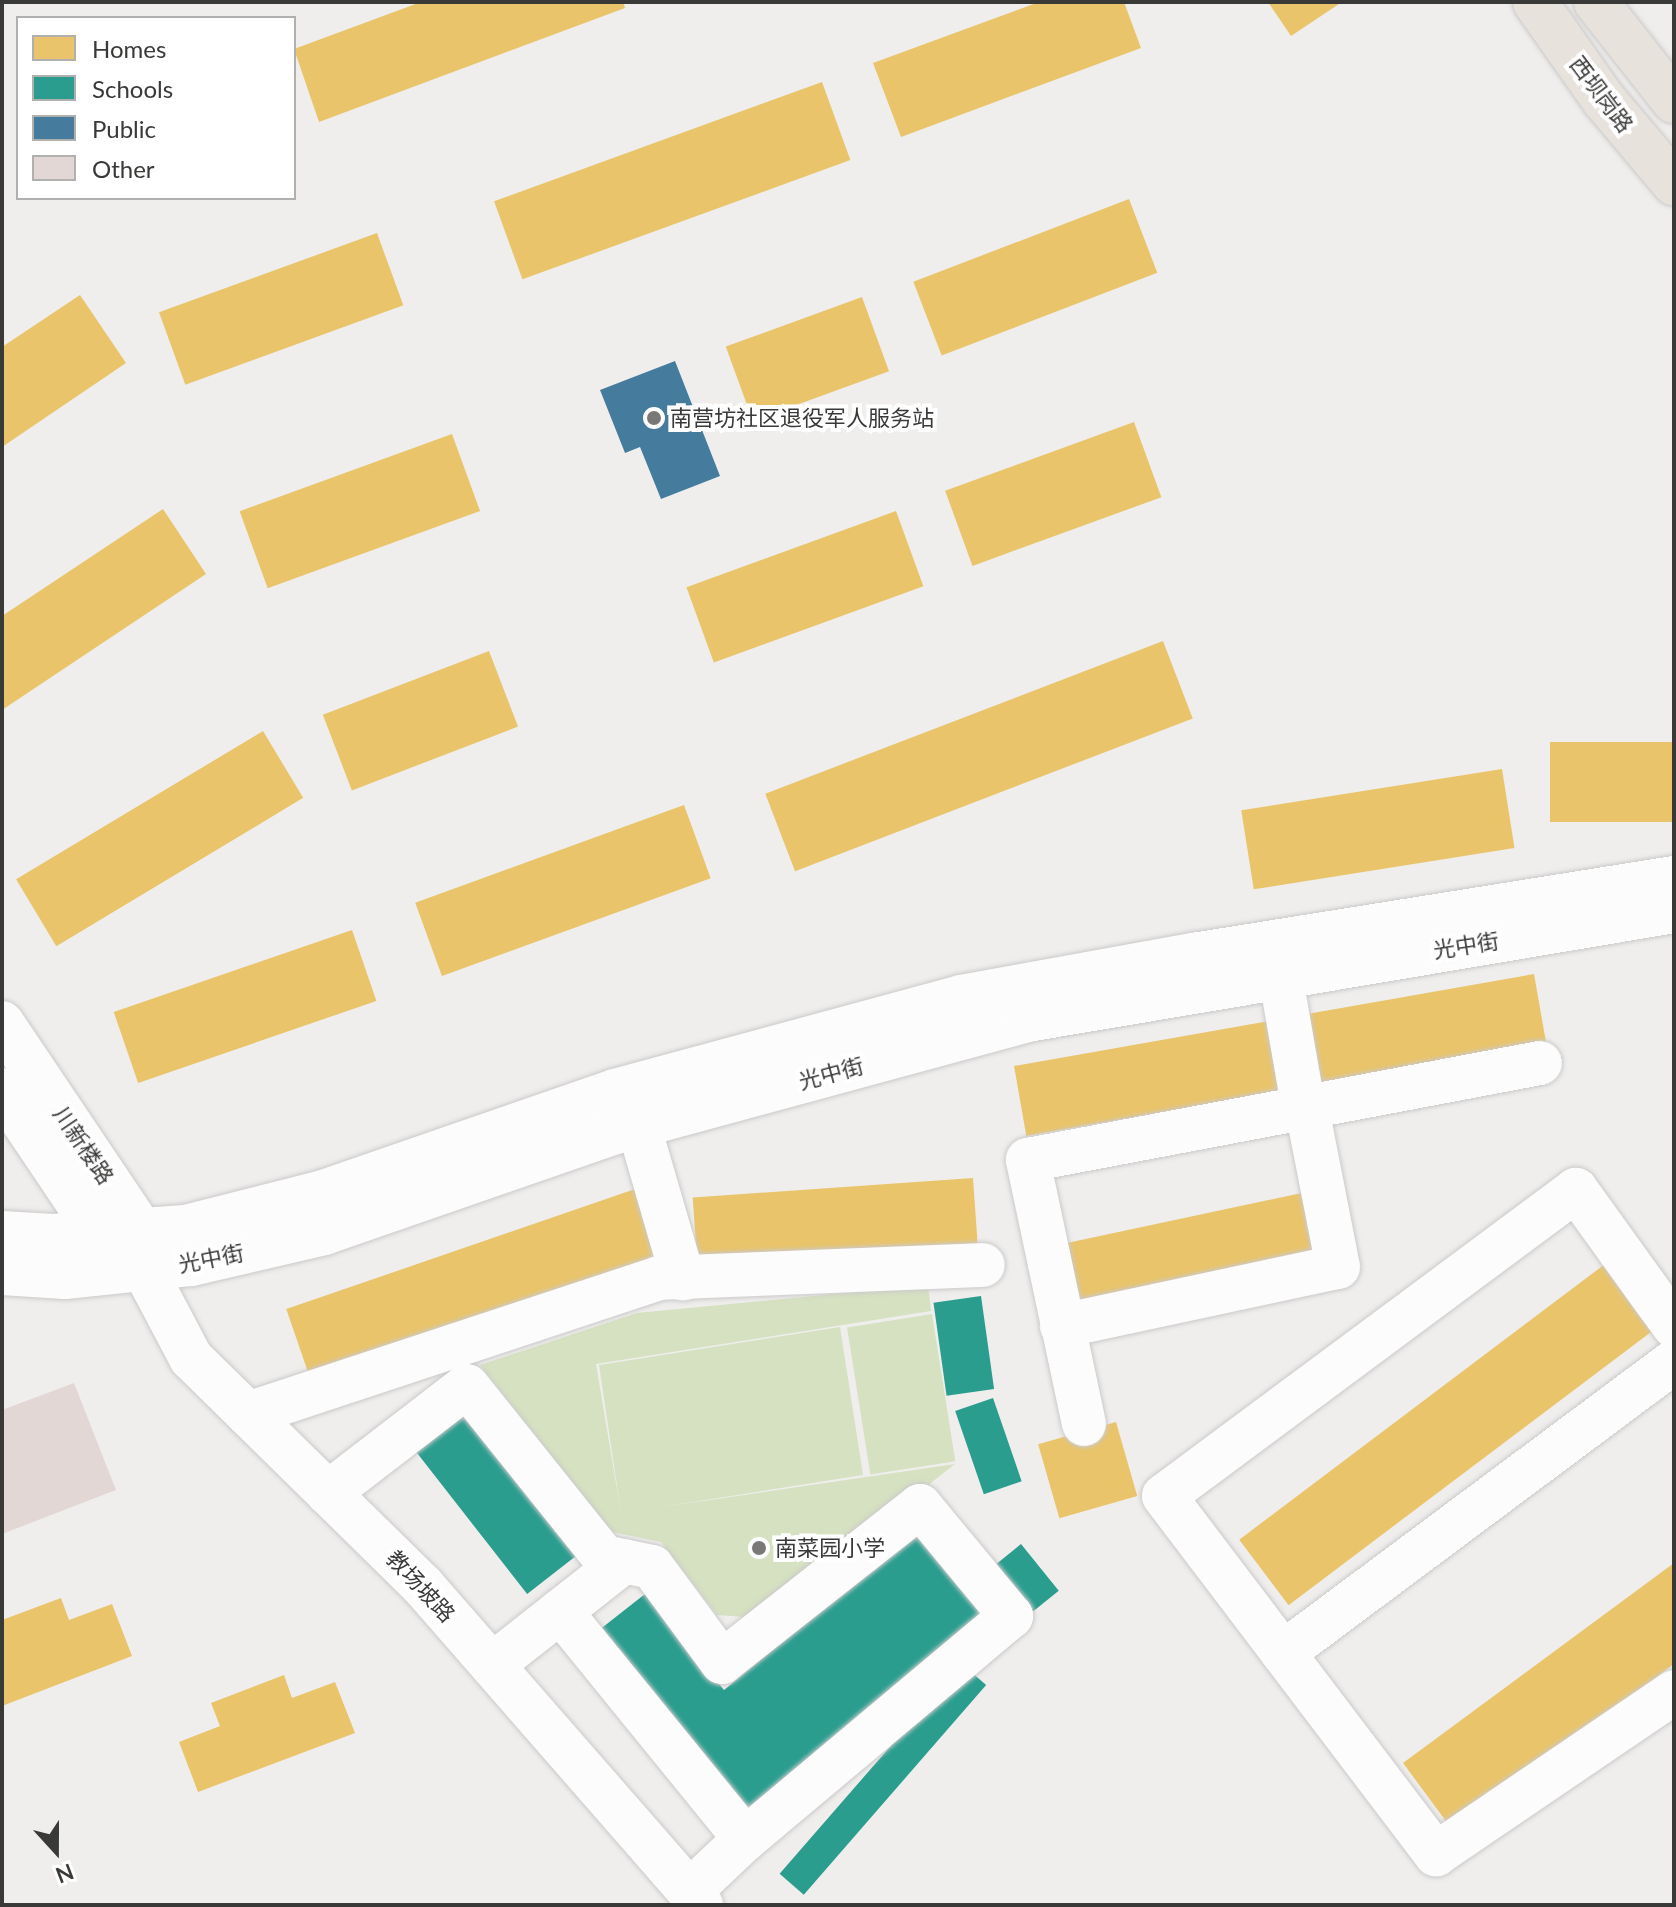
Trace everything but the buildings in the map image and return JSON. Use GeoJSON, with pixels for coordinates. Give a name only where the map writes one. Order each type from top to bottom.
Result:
{"type":"FeatureCollection","features":[{"type":"Feature","properties":{"kind":"main road","name":"西坝岗路"},"geometry":{"type":"LineString","coordinates":[[1535,2],[1604,100],[1674,183]]}},
{"type":"Feature","properties":{"kind":"main road"},"geometry":{"type":"LineString","coordinates":[[1596,2],[1674,101]]}},
{"type":"Feature","properties":{"kind":"street","name":"光中街"},"geometry":{"type":"LineString","coordinates":[[2,1273],[65,1277],[144,1259],[324,1233],[633,1106],[1027,1020],[1278,960],[1674,878]]}},
{"type":"Feature","properties":{"kind":"street","name":"光中街"},"geometry":{"type":"LineString","coordinates":[[1278,960],[1674,911]]}},
{"type":"Feature","properties":{"kind":"street"},"geometry":{"type":"LineString","coordinates":[[1062,1326],[1338,1267],[1278,960]]}},
{"type":"Feature","properties":{"kind":"street","name":"川新楼路"},"geometry":{"type":"LineString","coordinates":[[2,1023],[144,1259]]}},
{"type":"Feature","properties":{"kind":"street"},"geometry":{"type":"LineString","coordinates":[[1084,1424],[1028,1160],[1305,1110],[1540,1063]]}},
{"type":"Feature","properties":{"kind":"street","name":"川新楼路"},"geometry":{"type":"LineString","coordinates":[[2,1090],[99,1234],[144,1259]]}},
{"type":"Feature","properties":{"kind":"street"},"geometry":{"type":"LineString","coordinates":[[633,1106],[683,1278]]}},
{"type":"Feature","properties":{"kind":"street"},"geometry":{"type":"LineString","coordinates":[[1674,1326],[1576,1190],[1164,1496],[1436,1854],[1674,1692]]}},
{"type":"Feature","properties":{"kind":"street"},"geometry":{"type":"LineString","coordinates":[[2,1233],[53,1236],[99,1234]]}},
{"type":"Feature","properties":{"kind":"street","name":"教场坡路"},"geometry":{"type":"LineString","coordinates":[[144,1259],[191,1358],[423,1586],[695,1898]]}},
{"type":"Feature","properties":{"kind":"street"},"geometry":{"type":"LineString","coordinates":[[248,1414],[659,1278],[983,1265]]}},
{"type":"Feature","properties":{"kind":"street"},"geometry":{"type":"LineString","coordinates":[[1283,1653],[1674,1362]]}},
{"type":"Feature","properties":{"kind":"street"},"geometry":{"type":"LineString","coordinates":[[328,1493],[467,1386],[604,1557],[652,1567],[722,1662],[920,1506],[1011,1616],[745,1839],[695,1898]]}},
{"type":"Feature","properties":{"kind":"street"},"geometry":{"type":"LineString","coordinates":[[492,1665],[624,1561]]}},
{"type":"Feature","properties":{"kind":"street"},"geometry":{"type":"LineString","coordinates":[[560,1611],[745,1839]]}},
{"type":"Feature","properties":{"kind":"green space"},"geometry":{"type":"Polygon","coordinates":[[[928,1285],[931,1311],[596,1364],[621,1513],[599,1365],[840,1327],[863,1475],[655,1508],[955,1464],[759,1618],[717,1615],[661,1542],[612,1532],[480,1365],[637,1313],[928,1285]]]}},
{"type":"Feature","properties":{"kind":"green space"},"geometry":{"type":"Polygon","coordinates":[[[932,1314],[955,1461],[870,1475],[847,1327],[932,1314]]]}},
{"type":"Feature","properties":{"kind":"place","name":"南营坊社区退役军人服务站"},"geometry":{"type":"Point","coordinates":[654,418]}},
{"type":"Feature","properties":{"kind":"place","name":"南菜园小学"},"geometry":{"type":"Point","coordinates":[759,1548]}}]}
